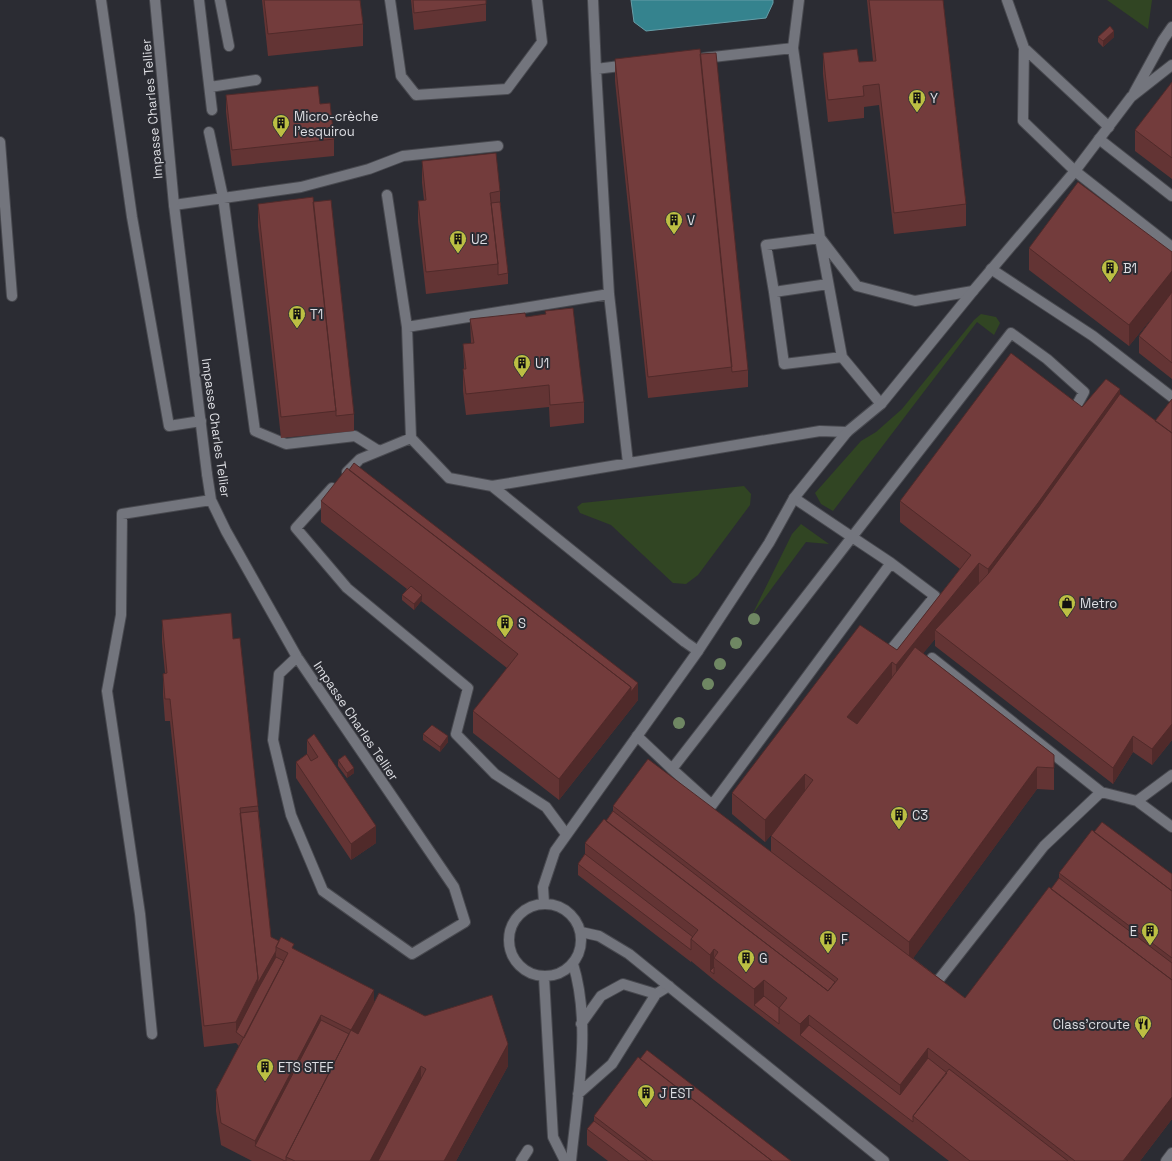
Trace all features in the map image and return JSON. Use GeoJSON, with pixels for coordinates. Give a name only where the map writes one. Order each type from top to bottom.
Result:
{"type":"FeatureCollection","features":[{"type":"Feature","properties":{"kind":"street"},"geometry":{"type":"LineString","coordinates":[[101,0],[132,217],[169,426],[201,421]]}},
{"type":"Feature","properties":{"kind":"street","name":"Impasse Charles Tellier"},"geometry":{"type":"LineString","coordinates":[[155,0],[174,205],[211,500],[226,531],[297,657],[454,887],[465,922],[412,954],[323,891],[291,815],[273,740],[279,674],[297,657]]}},
{"type":"Feature","properties":{"kind":"street"},"geometry":{"type":"LineString","coordinates":[[199,0],[212,110]]}},
{"type":"Feature","properties":{"kind":"street"},"geometry":{"type":"LineString","coordinates":[[220,0],[229,46]]}},
{"type":"Feature","properties":{"kind":"street"},"geometry":{"type":"LineString","coordinates":[[390,0],[401,76],[416,95],[507,89],[542,42],[536,0]]}},
{"type":"Feature","properties":{"kind":"street"},"geometry":{"type":"LineString","coordinates":[[592,0],[609,294],[628,463]]}},
{"type":"Feature","properties":{"kind":"street"},"geometry":{"type":"LineString","coordinates":[[799,0],[793,48],[820,238],[842,357],[881,404]]}},
{"type":"Feature","properties":{"kind":"street"},"geometry":{"type":"LineString","coordinates":[[1007,0],[1024,48],[1023,121],[1075,171],[1172,247]]}},
{"type":"Feature","properties":{"kind":"street"},"geometry":{"type":"LineString","coordinates":[[544,903],[543,887],[555,851],[698,651],[769,543],[794,498],[847,432],[881,404],[991,269],[1075,171],[1131,97],[1172,27]]}},
{"type":"Feature","properties":{"kind":"street"},"geometry":{"type":"LineString","coordinates":[[690,59],[793,48]]}},
{"type":"Feature","properties":{"kind":"street"},"geometry":{"type":"LineString","coordinates":[[1024,48],[1109,127]]}},
{"type":"Feature","properties":{"kind":"street"},"geometry":{"type":"LineString","coordinates":[[596,69],[635,64]]}},
{"type":"Feature","properties":{"kind":"street"},"geometry":{"type":"LineString","coordinates":[[1131,97],[1172,65]]}},
{"type":"Feature","properties":{"kind":"street"},"geometry":{"type":"LineString","coordinates":[[210,87],[256,80]]}},
{"type":"Feature","properties":{"kind":"street"},"geometry":{"type":"LineString","coordinates":[[209,132],[223,197],[255,431],[286,444],[355,436],[379,451]]}},
{"type":"Feature","properties":{"kind":"street"},"geometry":{"type":"LineString","coordinates":[[1100,139],[1172,196]]}},
{"type":"Feature","properties":{"kind":"street"},"geometry":{"type":"LineString","coordinates":[[0,142],[12,296]]}},
{"type":"Feature","properties":{"kind":"street"},"geometry":{"type":"LineString","coordinates":[[174,205],[301,187],[368,169],[403,156],[498,146]]}},
{"type":"Feature","properties":{"kind":"street"},"geometry":{"type":"LineString","coordinates":[[387,195],[407,327],[411,438],[449,478],[492,486],[820,431],[847,432]]}},
{"type":"Feature","properties":{"kind":"street"},"geometry":{"type":"LineString","coordinates":[[820,238],[857,286],[915,301],[973,291]]}},
{"type":"Feature","properties":{"kind":"street"},"geometry":{"type":"LineString","coordinates":[[820,238],[766,245],[784,364],[842,357]]}},
{"type":"Feature","properties":{"kind":"street"},"geometry":{"type":"LineString","coordinates":[[991,269],[1093,336],[1172,398]]}},
{"type":"Feature","properties":{"kind":"street"},"geometry":{"type":"LineString","coordinates":[[774,292],[828,284]]}},
{"type":"Feature","properties":{"kind":"street"},"geometry":{"type":"LineString","coordinates":[[407,327],[609,294]]}},
{"type":"Feature","properties":{"kind":"street"},"geometry":{"type":"LineString","coordinates":[[672,769],[1011,332],[1047,359],[1084,392],[1073,412]]}},
{"type":"Feature","properties":{"kind":"street"},"geometry":{"type":"LineString","coordinates":[[411,438],[360,459],[296,528],[347,588],[468,688],[456,734],[495,774],[546,808],[566,834]]}},
{"type":"Feature","properties":{"kind":"street"},"geometry":{"type":"LineString","coordinates":[[492,486],[698,651]]}},
{"type":"Feature","properties":{"kind":"street"},"geometry":{"type":"LineString","coordinates":[[794,498],[891,563],[935,596],[884,658]]}},
{"type":"Feature","properties":{"kind":"street"},"geometry":{"type":"LineString","coordinates":[[152,1034],[140,914],[107,691],[121,616],[122,514],[211,500]]}},
{"type":"Feature","properties":{"kind":"street"},"geometry":{"type":"LineString","coordinates":[[637,736],[712,805],[891,563]]}},
{"type":"Feature","properties":{"kind":"street"},"geometry":{"type":"LineString","coordinates":[[932,658],[1101,792],[1137,801],[1172,827]]}},
{"type":"Feature","properties":{"kind":"street"},"geometry":{"type":"LineString","coordinates":[[1137,801],[1172,775]]}},
{"type":"Feature","properties":{"kind":"street"},"geometry":{"type":"LineString","coordinates":[[937,982],[1044,846],[1101,792]]}},
{"type":"Feature","properties":{"kind":"street"},"geometry":{"type":"LineString","coordinates":[[544,903],[560,906],[574,917],[581,932],[581,949],[573,964],[560,974],[544,976],[526,971],[513,958],[508,940],[513,922],[526,908],[544,903]]}},
{"type":"Feature","properties":{"kind":"street"},"geometry":{"type":"LineString","coordinates":[[581,932],[599,936],[629,954],[884,1161]]}},
{"type":"Feature","properties":{"kind":"street"},"geometry":{"type":"LineString","coordinates":[[571,1161],[583,1051],[578,980],[573,964]]}},
{"type":"Feature","properties":{"kind":"street"},"geometry":{"type":"LineString","coordinates":[[544,976],[554,1137],[565,1161]]}},
{"type":"Feature","properties":{"kind":"street"},"geometry":{"type":"LineString","coordinates":[[581,1024],[602,996],[623,984],[656,994]]}},
{"type":"Feature","properties":{"kind":"street"},"geometry":{"type":"LineString","coordinates":[[578,1094],[612,1064],[656,994],[669,986]]}},
{"type":"Feature","properties":{"kind":"street"},"geometry":{"type":"LineString","coordinates":[[521,1161],[528,1150]]}},
{"type":"Feature","properties":{"kind":"street"},"geometry":{"type":"LineString","coordinates":[[1166,1161],[1172,1153]]}},
{"type":"Feature","properties":{"kind":"green space"},"geometry":{"type":"Polygon","coordinates":[[[1107,0],[1152,0],[1148,29],[1107,0]]]}},
{"type":"Feature","properties":{"kind":"green space"},"geometry":{"type":"Polygon","coordinates":[[[981,314],[996,317],[1000,323],[994,335],[977,322],[833,511],[821,504],[815,493],[861,441],[876,432],[902,409],[974,320],[981,314]]]}},
{"type":"Feature","properties":{"kind":"green space"},"geometry":{"type":"Polygon","coordinates":[[[744,486],[751,494],[750,505],[698,575],[686,584],[673,583],[611,525],[580,513],[577,507],[582,503],[744,486]]]}},
{"type":"Feature","properties":{"kind":"green space"},"geometry":{"type":"Polygon","coordinates":[[[801,524],[829,544],[806,542],[752,615],[792,534],[801,524]]]}},
{"type":"Feature","properties":{"kind":"water"},"geometry":{"type":"Polygon","coordinates":[[[631,0],[773,0],[773,3],[766,18],[646,31],[634,22],[631,0]]]}},
{"type":"Feature","properties":{"kind":"building"},"geometry":{"type":"Polygon","coordinates":[[[264,0],[360,0],[363,24],[268,34],[264,0]]]}},
{"type":"Feature","properties":{"kind":"building"},"geometry":{"type":"Polygon","coordinates":[[[413,0],[486,0],[486,4],[414,13],[413,0]]]}},
{"type":"Feature","properties":{"kind":"building","name":"Y"},"geometry":{"type":"Polygon","coordinates":[[[869,0],[943,0],[966,204],[894,213],[879,84],[863,86],[864,96],[828,100],[823,53],[857,49],[859,62],[876,61],[869,0]]]}},
{"type":"Feature","properties":{"kind":"building"},"geometry":{"type":"Polygon","coordinates":[[[1110,26],[1114,31],[1103,41],[1098,37],[1110,26]]]}},
{"type":"Feature","properties":{"kind":"building","name":"V"},"geometry":{"type":"Polygon","coordinates":[[[700,49],[732,367],[648,377],[615,59],[700,49]]]}},
{"type":"Feature","properties":{"kind":"building"},"geometry":{"type":"Polygon","coordinates":[[[716,53],[748,370],[732,372],[700,54],[716,53]]]}},
{"type":"Feature","properties":{"kind":"building"},"geometry":{"type":"Polygon","coordinates":[[[1172,82],[1172,158],[1135,130],[1172,82]]]}},
{"type":"Feature","properties":{"kind":"building","name":"Micro-crèche l’esquirou"},"geometry":{"type":"Polygon","coordinates":[[[318,86],[320,104],[330,103],[334,139],[232,150],[226,95],[318,86]]]}},
{"type":"Feature","properties":{"kind":"building","name":"U2"},"geometry":{"type":"Polygon","coordinates":[[[496,153],[500,191],[490,193],[498,264],[426,272],[418,201],[426,200],[422,161],[496,153]]]}},
{"type":"Feature","properties":{"kind":"building","name":"B1"},"geometry":{"type":"Polygon","coordinates":[[[1078,182],[1172,252],[1172,271],[1129,325],[1029,248],[1078,182]]]}},
{"type":"Feature","properties":{"kind":"building","name":"T1"},"geometry":{"type":"Polygon","coordinates":[[[313,197],[336,411],[281,417],[258,204],[313,197]]]}},
{"type":"Feature","properties":{"kind":"building"},"geometry":{"type":"Polygon","coordinates":[[[331,200],[354,414],[336,416],[313,202],[331,200]]]}},
{"type":"Feature","properties":{"kind":"building"},"geometry":{"type":"Polygon","coordinates":[[[500,202],[508,273],[498,275],[491,203],[500,202]]]}},
{"type":"Feature","properties":{"kind":"building"},"geometry":{"type":"Polygon","coordinates":[[[1172,292],[1172,363],[1139,336],[1172,292]]]}},
{"type":"Feature","properties":{"kind":"building","name":"U1"},"geometry":{"type":"Polygon","coordinates":[[[573,308],[584,402],[550,405],[549,385],[466,394],[463,369],[466,369],[463,344],[474,343],[470,319],[525,313],[526,317],[546,314],[545,311],[573,308]]]}},
{"type":"Feature","properties":{"kind":"building"},"geometry":{"type":"Polygon","coordinates":[[[1011,353],[1082,407],[1106,379],[1120,389],[1038,503],[988,569],[979,563],[896,665],[892,662],[847,717],[857,724],[915,647],[1054,755],[1054,768],[1037,767],[909,942],[771,836],[813,780],[805,774],[765,820],[732,793],[860,625],[897,650],[971,555],[900,501],[1011,353]]]}},
{"type":"Feature","properties":{"kind":"building","name":"Metro"},"geometry":{"type":"Polygon","coordinates":[[[1120,394],[1172,433],[1172,724],[1152,749],[1133,736],[1113,768],[935,630],[988,574],[1038,508],[1120,394]]]}},
{"type":"Feature","properties":{"kind":"building"},"geometry":{"type":"Polygon","coordinates":[[[1172,399],[1172,433],[1155,421],[1172,399]]]}},
{"type":"Feature","properties":{"kind":"building"},"geometry":{"type":"Polygon","coordinates":[[[354,463],[638,683],[631,692],[631,687],[349,470],[354,463]]]}},
{"type":"Feature","properties":{"kind":"building","name":"S"},"geometry":{"type":"Polygon","coordinates":[[[347,468],[631,687],[559,779],[473,711],[518,654],[321,501],[347,468]]]}},
{"type":"Feature","properties":{"kind":"building"},"geometry":{"type":"Polygon","coordinates":[[[411,586],[422,595],[414,604],[402,595],[411,586]]]}},
{"type":"Feature","properties":{"kind":"building"},"geometry":{"type":"Polygon","coordinates":[[[231,613],[233,639],[240,638],[258,806],[240,808],[258,978],[236,1022],[204,1026],[170,699],[165,699],[163,674],[167,673],[162,620],[231,613]]]}},
{"type":"Feature","properties":{"kind":"building"},"geometry":{"type":"Polygon","coordinates":[[[432,725],[448,736],[440,747],[423,734],[432,725]]]}},
{"type":"Feature","properties":{"kind":"building"},"geometry":{"type":"Polygon","coordinates":[[[314,734],[376,826],[351,844],[296,762],[307,754],[311,761],[318,757],[307,740],[314,734]]]}},
{"type":"Feature","properties":{"kind":"building"},"geometry":{"type":"Polygon","coordinates":[[[345,755],[354,768],[347,773],[338,760],[345,755]]]}},
{"type":"Feature","properties":{"kind":"building","name":"F"},"geometry":{"type":"Polygon","coordinates":[[[648,759],[965,998],[1049,887],[1172,980],[1172,1097],[1123,1161],[1075,1161],[928,1048],[900,1085],[809,1015],[800,1024],[779,1008],[787,998],[764,980],[754,989],[714,958],[718,952],[714,949],[710,955],[691,939],[698,930],[585,843],[604,819],[828,991],[838,979],[613,806],[648,759]]]}},
{"type":"Feature","properties":{"kind":"building"},"geometry":{"type":"Polygon","coordinates":[[[258,811],[271,937],[279,941],[276,951],[258,983],[240,813],[258,811]]]}},
{"type":"Feature","properties":{"kind":"building"},"geometry":{"type":"Polygon","coordinates":[[[613,811],[835,982],[828,991],[606,821],[613,811]]]}},
{"type":"Feature","properties":{"kind":"building"},"geometry":{"type":"Polygon","coordinates":[[[1102,822],[1172,874],[1172,891],[1094,832],[1102,822]]]}},
{"type":"Feature","properties":{"kind":"building","name":"E"},"geometry":{"type":"Polygon","coordinates":[[[1092,830],[1172,891],[1172,958],[1059,873],[1092,830]]]}},
{"type":"Feature","properties":{"kind":"building"},"geometry":{"type":"Polygon","coordinates":[[[585,854],[693,937],[691,939],[691,950],[578,864],[585,854]]]}},
{"type":"Feature","properties":{"kind":"building"},"geometry":{"type":"Polygon","coordinates":[[[1059,878],[1172,963],[1172,980],[1051,889],[1059,878]]]}},
{"type":"Feature","properties":{"kind":"building","name":"ETS STEF"},"geometry":{"type":"Polygon","coordinates":[[[281,937],[294,944],[292,948],[374,990],[351,1030],[321,1015],[255,1141],[221,1123],[216,1090],[288,953],[276,947],[281,937]]]}},
{"type":"Feature","properties":{"kind":"building"},"geometry":{"type":"Polygon","coordinates":[[[276,957],[284,961],[244,1038],[236,1032],[276,957]]]}},
{"type":"Feature","properties":{"kind":"building"},"geometry":{"type":"Polygon","coordinates":[[[714,967],[714,974],[710,971],[714,967]]]}},
{"type":"Feature","properties":{"kind":"building"},"geometry":{"type":"Polygon","coordinates":[[[379,993],[425,1016],[492,995],[508,1044],[444,1161],[378,1161],[426,1069],[421,1066],[370,1161],[295,1161],[286,1157],[351,1030],[358,1034],[379,993]]]}},
{"type":"Feature","properties":{"kind":"building"},"geometry":{"type":"Polygon","coordinates":[[[764,996],[779,1008],[779,1024],[754,1005],[764,996]]]}},
{"type":"Feature","properties":{"kind":"building"},"geometry":{"type":"Polygon","coordinates":[[[321,1020],[349,1034],[285,1161],[255,1146],[321,1020]]]}},
{"type":"Feature","properties":{"kind":"building"},"geometry":{"type":"Polygon","coordinates":[[[809,1025],[900,1095],[928,1058],[947,1073],[913,1116],[913,1122],[800,1035],[809,1025]]]}},
{"type":"Feature","properties":{"kind":"building"},"geometry":{"type":"Polygon","coordinates":[[[647,1050],[791,1161],[772,1161],[640,1059],[647,1050]]]}},
{"type":"Feature","properties":{"kind":"building","name":"J EST"},"geometry":{"type":"Polygon","coordinates":[[[638,1057],[772,1161],[653,1161],[594,1116],[638,1057]]]}},
{"type":"Feature","properties":{"kind":"building"},"geometry":{"type":"Polygon","coordinates":[[[949,1069],[1068,1161],[970,1161],[913,1116],[949,1069]]]}},
{"type":"Feature","properties":{"kind":"building"},"geometry":{"type":"Polygon","coordinates":[[[594,1121],[647,1161],[629,1161],[587,1129],[594,1121]]]}},
{"type":"Feature","properties":{"kind":"place","name":"Y"},"geometry":{"type":"Point","coordinates":[917,113]}},
{"type":"Feature","properties":{"kind":"place","name":"Micro-crèche l’esquirou"},"geometry":{"type":"Point","coordinates":[281,138]}},
{"type":"Feature","properties":{"kind":"place","name":"V"},"geometry":{"type":"Point","coordinates":[674,235]}},
{"type":"Feature","properties":{"kind":"place","name":"U2"},"geometry":{"type":"Point","coordinates":[458,254]}},
{"type":"Feature","properties":{"kind":"place","name":"B1"},"geometry":{"type":"Point","coordinates":[1110,283]}},
{"type":"Feature","properties":{"kind":"place","name":"T1"},"geometry":{"type":"Point","coordinates":[297,329]}},
{"type":"Feature","properties":{"kind":"place","name":"U1"},"geometry":{"type":"Point","coordinates":[522,378]}},
{"type":"Feature","properties":{"kind":"place","name":"Metro"},"geometry":{"type":"Point","coordinates":[1067,618]}},
{"type":"Feature","properties":{"kind":"place","name":"S"},"geometry":{"type":"Point","coordinates":[505,638]}},
{"type":"Feature","properties":{"kind":"place","name":"C3"},"geometry":{"type":"Point","coordinates":[899,830]}},
{"type":"Feature","properties":{"kind":"place","name":"E"},"geometry":{"type":"Point","coordinates":[1150,946]}},
{"type":"Feature","properties":{"kind":"place","name":"F"},"geometry":{"type":"Point","coordinates":[828,954]}},
{"type":"Feature","properties":{"kind":"place","name":"G"},"geometry":{"type":"Point","coordinates":[746,973]}},
{"type":"Feature","properties":{"kind":"place","name":"Class'croute"},"geometry":{"type":"Point","coordinates":[1143,1039]}},
{"type":"Feature","properties":{"kind":"place","name":"ETS STEF"},"geometry":{"type":"Point","coordinates":[265,1082]}},
{"type":"Feature","properties":{"kind":"place","name":"J EST"},"geometry":{"type":"Point","coordinates":[646,1108]}}]}
